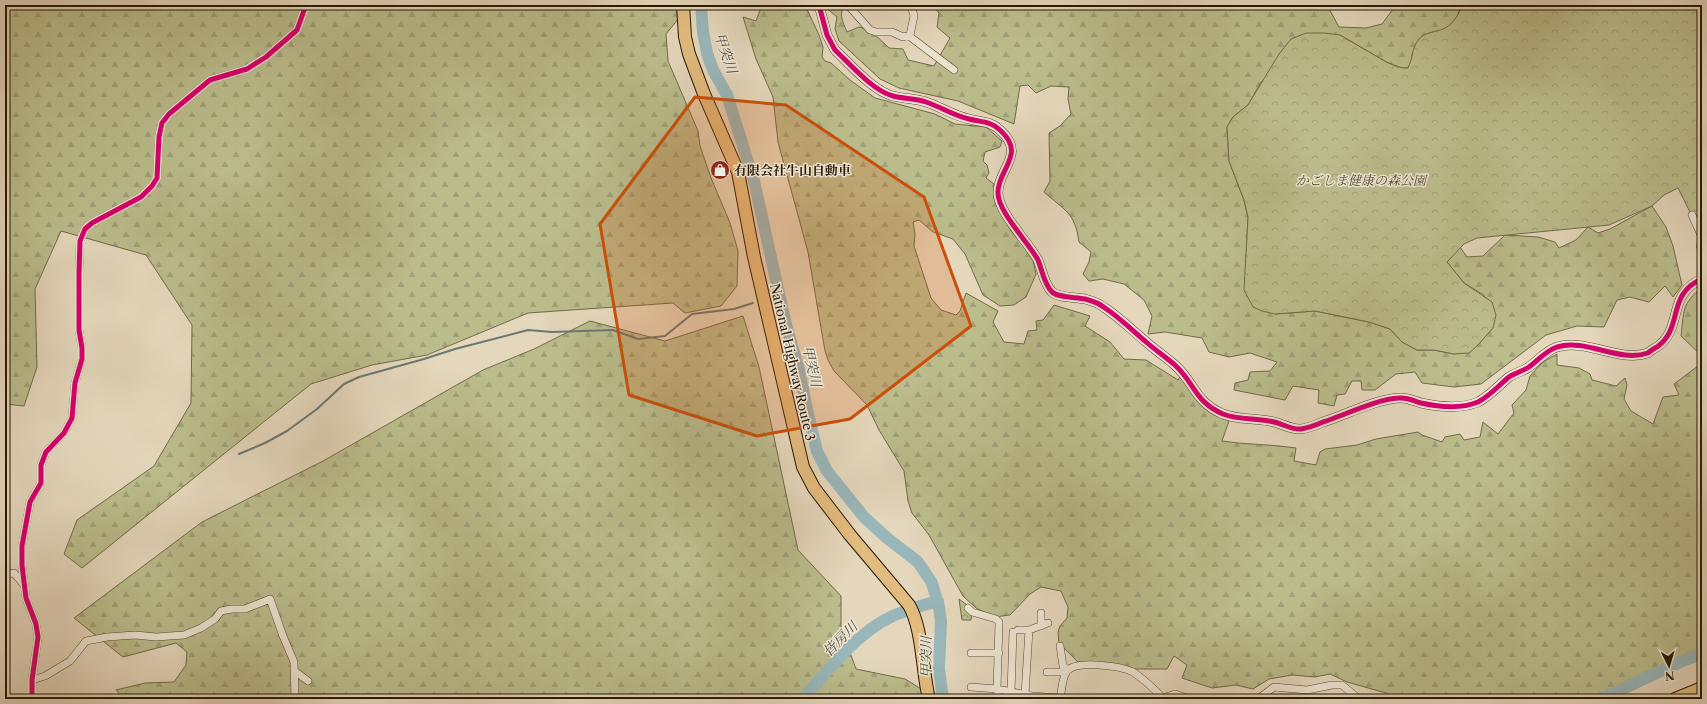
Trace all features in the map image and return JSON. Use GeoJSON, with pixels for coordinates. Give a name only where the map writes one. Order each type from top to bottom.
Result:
{"type":"FeatureCollection","features":[{"type":"Feature","properties":{"kind":"highway","name":"National Highway Route 3"},"geometry":{"type":"LineString","coordinates":[[683,5],[685,37],[689,54],[704,94],[738,172],[754,257],[803,467],[814,488],[850,535],[905,600],[914,613],[917,623],[924,676],[929,699]]}},
{"type":"Feature","properties":{"kind":"highway"},"geometry":{"type":"LineString","coordinates":[[1675,699],[1702,688]]}},
{"type":"Feature","properties":{"kind":"street"},"geometry":{"type":"LineString","coordinates":[[32,699],[32,680],[38,637],[36,624],[26,598],[22,546],[30,502],[41,483],[41,465],[46,452],[64,434],[72,418],[75,383],[82,359],[79,330],[80,241],[85,229],[92,223],[141,197],[152,186],[158,171],[159,137],[162,123],[169,114],[210,80],[247,69],[266,57],[297,30],[306,5]]}},
{"type":"Feature","properties":{"kind":"street"},"geometry":{"type":"LineString","coordinates":[[817,5],[830,44],[880,91],[893,96],[923,101],[968,119],[990,123],[999,128],[1009,141],[1011,157],[999,181],[998,198],[1014,228],[1037,260],[1051,291],[1056,295],[1088,300],[1106,308],[1178,368],[1195,393],[1202,400],[1211,407],[1228,415],[1275,422],[1300,429],[1312,427],[1374,404],[1393,399],[1405,398],[1445,406],[1473,403],[1485,398],[1510,377],[1530,366],[1544,354],[1562,346],[1573,344],[1608,352],[1629,354],[1648,353],[1666,340],[1682,293],[1702,278]]}},
{"type":"Feature","properties":{"kind":"street"},"geometry":{"type":"LineString","coordinates":[[848,5],[870,30],[876,32],[892,32],[903,37],[909,36],[954,70]]}},
{"type":"Feature","properties":{"kind":"street"},"geometry":{"type":"LineString","coordinates":[[909,36],[914,21],[911,5]]}},
{"type":"Feature","properties":{"kind":"street"},"geometry":{"type":"LineString","coordinates":[[1692,215],[1702,237]]}},
{"type":"Feature","properties":{"kind":"street"},"geometry":{"type":"LineString","coordinates":[[5,574],[14,573],[24,585]]}},
{"type":"Feature","properties":{"kind":"street"},"geometry":{"type":"LineString","coordinates":[[32,680],[45,676],[70,661],[86,641],[107,637],[135,635],[156,637],[184,635],[215,619],[221,611],[245,609],[270,600],[294,662],[296,672],[295,699]]}},
{"type":"Feature","properties":{"kind":"street"},"geometry":{"type":"LineString","coordinates":[[968,608],[972,612],[996,619],[999,622],[998,699]]}},
{"type":"Feature","properties":{"kind":"street"},"geometry":{"type":"LineString","coordinates":[[1012,692],[1015,631],[1029,630],[1045,624],[1041,613]]}},
{"type":"Feature","properties":{"kind":"street"},"geometry":{"type":"LineString","coordinates":[[1029,630],[1030,697]]}},
{"type":"Feature","properties":{"kind":"street"},"geometry":{"type":"LineString","coordinates":[[1060,646],[1063,666],[1067,671]]}},
{"type":"Feature","properties":{"kind":"street"},"geometry":{"type":"LineString","coordinates":[[971,653],[998,653]]}},
{"type":"Feature","properties":{"kind":"street"},"geometry":{"type":"LineString","coordinates":[[1047,672],[1067,671],[1072,667],[1084,665],[1114,667],[1131,671],[1143,679],[1163,698],[1175,694],[1190,699]]}},
{"type":"Feature","properties":{"kind":"street"},"geometry":{"type":"LineString","coordinates":[[971,687],[997,689],[1030,697],[1060,698],[1067,671]]}},
{"type":"Feature","properties":{"kind":"street"},"geometry":{"type":"LineString","coordinates":[[296,672],[308,681]]}},
{"type":"Feature","properties":{"kind":"street"},"geometry":{"type":"LineString","coordinates":[[1258,699],[1274,687],[1308,690],[1337,685],[1342,685],[1359,699]]}},
{"type":"Feature","properties":{"kind":"highlighted area"},"geometry":{"type":"Polygon","coordinates":[[[695,97],[786,105],[924,197],[971,326],[850,419],[757,436],[629,395],[600,224],[695,97]]]}},
{"type":"Feature","properties":{"kind":"green space"},"geometry":{"type":"Polygon","coordinates":[[[5,5],[678,5],[679,18],[666,34],[668,61],[698,131],[700,146],[711,178],[730,223],[738,251],[737,286],[721,306],[685,313],[673,303],[528,313],[427,355],[372,365],[311,384],[82,568],[64,554],[77,520],[154,466],[191,403],[192,325],[146,255],[61,231],[35,289],[37,367],[24,406],[5,404],[5,5]]]}},
{"type":"Feature","properties":{"kind":"green space"},"geometry":{"type":"Polygon","coordinates":[[[762,5],[805,5],[819,35],[823,47],[822,57],[825,61],[831,63],[850,80],[875,98],[935,114],[955,124],[986,127],[1002,141],[1000,147],[985,152],[983,161],[987,165],[989,173],[986,178],[994,184],[994,199],[1011,231],[1023,245],[1033,261],[1036,274],[1026,297],[1014,305],[1000,306],[983,295],[965,254],[953,239],[933,232],[919,220],[913,222],[915,234],[914,246],[931,298],[941,310],[956,315],[960,311],[966,293],[998,311],[993,322],[1004,342],[1024,344],[1028,331],[1037,330],[1036,321],[1043,320],[1054,305],[1090,316],[1085,326],[1110,342],[1124,359],[1146,360],[1178,380],[1185,370],[1210,405],[1222,417],[1229,421],[1222,441],[1296,448],[1294,461],[1316,465],[1320,452],[1325,449],[1357,445],[1376,439],[1418,432],[1422,435],[1442,442],[1445,437],[1460,434],[1464,440],[1480,437],[1483,422],[1498,434],[1514,413],[1512,405],[1526,390],[1530,376],[1543,362],[1557,354],[1557,365],[1579,368],[1590,374],[1592,380],[1616,386],[1625,378],[1627,385],[1624,399],[1631,411],[1653,424],[1663,397],[1679,395],[1674,384],[1702,363],[1702,649],[1644,679],[1587,699],[1395,699],[1386,693],[1347,682],[1330,674],[1315,677],[1292,675],[1269,679],[1253,689],[1236,685],[1212,688],[1182,678],[1187,665],[1174,656],[1167,669],[1132,669],[1079,663],[1059,643],[1058,632],[1060,626],[1067,618],[1068,607],[1061,591],[1041,587],[1030,594],[1010,615],[994,617],[976,608],[963,596],[929,535],[912,513],[908,501],[904,471],[879,430],[867,405],[834,371],[828,360],[825,351],[808,252],[778,142],[773,97],[756,59],[743,17],[756,21],[762,5]]]}},
{"type":"Feature","properties":{"kind":"green space"},"geometry":{"type":"Polygon","coordinates":[[[823,5],[845,5],[842,15],[847,32],[859,27],[870,30],[889,48],[903,49],[908,60],[934,66],[950,38],[937,27],[939,13],[932,5],[1327,5],[1339,27],[1366,28],[1382,24],[1396,5],[1461,5],[1457,17],[1451,25],[1443,30],[1429,33],[1412,54],[1412,60],[1408,68],[1402,68],[1388,63],[1340,35],[1261,82],[1248,105],[1233,117],[1227,127],[1229,161],[1244,200],[1248,217],[1246,263],[1275,314],[1315,311],[1369,322],[1390,329],[1402,342],[1417,350],[1434,350],[1454,354],[1477,346],[1493,328],[1484,295],[1464,283],[1447,262],[1460,247],[1467,257],[1483,256],[1505,235],[1538,237],[1555,242],[1559,248],[1576,240],[1588,227],[1598,233],[1610,229],[1652,206],[1666,227],[1673,246],[1682,285],[1673,297],[1665,286],[1649,302],[1630,297],[1617,300],[1604,327],[1577,326],[1546,335],[1481,384],[1454,387],[1422,383],[1415,372],[1396,374],[1375,390],[1362,390],[1361,381],[1352,381],[1345,394],[1337,395],[1334,406],[1318,403],[1319,390],[1293,386],[1285,400],[1234,390],[1235,383],[1248,380],[1250,372],[1270,371],[1277,362],[1250,353],[1229,357],[1209,352],[1202,338],[1165,332],[1148,334],[1152,316],[1144,300],[1124,284],[1103,279],[1089,281],[1083,274],[1089,262],[1091,252],[1079,242],[1075,224],[1068,212],[1044,192],[1050,181],[1049,133],[1060,126],[1071,114],[1068,99],[1069,87],[1051,86],[1036,93],[1028,85],[1020,86],[1014,124],[958,101],[899,88],[880,79],[839,41],[835,29],[837,17],[823,5]]]}},
{"type":"Feature","properties":{"kind":"green space","name":"かごしま健康の森公園"},"geometry":{"type":"Polygon","coordinates":[[[1461,5],[1702,5],[1702,236],[1678,188],[1664,195],[1652,206],[1609,225],[1477,238],[1464,244],[1447,262],[1464,283],[1492,302],[1496,315],[1493,328],[1469,353],[1454,354],[1434,350],[1417,350],[1402,342],[1390,329],[1369,322],[1315,311],[1275,314],[1253,307],[1244,290],[1248,217],[1244,200],[1229,161],[1227,127],[1233,117],[1248,105],[1279,54],[1291,39],[1306,33],[1340,35],[1388,63],[1402,68],[1408,68],[1415,46],[1419,39],[1428,33],[1442,29],[1451,24],[1458,14],[1461,5]]]}},
{"type":"Feature","properties":{"kind":"green space"},"geometry":{"type":"Polygon","coordinates":[[[1702,288],[1702,356],[1681,336],[1683,315],[1687,304],[1695,293],[1702,288]]]}},
{"type":"Feature","properties":{"kind":"green space"},"geometry":{"type":"Polygon","coordinates":[[[743,316],[759,367],[798,550],[841,596],[841,628],[856,669],[905,679],[923,690],[926,699],[124,699],[116,690],[145,683],[174,682],[186,665],[187,652],[176,643],[123,657],[74,618],[202,522],[323,461],[483,370],[534,349],[590,321],[665,341],[743,316]]]}},
{"type":"Feature","properties":{"kind":"green space"},"geometry":{"type":"Polygon","coordinates":[[[959,599],[972,609],[971,620],[962,620],[959,599]]]}},
{"type":"Feature","properties":{"kind":"waterway","name":"甲突川"},"geometry":{"type":"LineString","coordinates":[[701,5],[703,32],[707,53],[713,70],[727,95],[754,181],[786,325],[799,370],[817,451],[827,471],[864,517],[887,538],[918,562],[932,583],[939,607],[941,621],[939,669],[943,699]]}},
{"type":"Feature","properties":{"kind":"waterway"},"geometry":{"type":"LineString","coordinates":[[239,454],[265,443],[287,431],[317,409],[344,384],[359,377],[455,349],[528,330],[552,332],[613,330],[638,339],[665,336],[692,314],[734,309],[753,303]]}},
{"type":"Feature","properties":{"kind":"waterway","name":"皆房川"},"geometry":{"type":"LineString","coordinates":[[917,607],[938,601]]}},
{"type":"Feature","properties":{"kind":"waterway","name":"皆房川"},"geometry":{"type":"LineString","coordinates":[[802,699],[836,661],[862,636],[890,617],[906,611]]}},
{"type":"Feature","properties":{"kind":"waterway","name":"甲突川"},"geometry":{"type":"LineString","coordinates":[[1601,699],[1682,661],[1702,654]]}},
{"type":"Feature","properties":{"kind":"cycle path"},"geometry":{"type":"LineString","coordinates":[[32,699],[32,680],[38,637],[36,624],[26,598],[22,565],[22,546],[30,502],[41,483],[41,465],[46,452],[64,433],[72,418],[75,383],[82,359],[79,330],[80,241],[85,229],[92,223],[141,197],[152,186],[157,178],[159,137],[162,123],[169,114],[210,80],[247,69],[266,57],[297,30],[306,5]]}},
{"type":"Feature","properties":{"kind":"cycle path"},"geometry":{"type":"LineString","coordinates":[[817,5],[820,9],[827,35],[835,50],[878,89],[893,96],[926,102],[963,118],[989,123],[997,127],[1008,139],[1011,147],[1009,161],[999,184],[999,200],[1014,227],[1038,260],[1049,289],[1055,294],[1085,299],[1103,306],[1176,366],[1207,404],[1229,416],[1263,420],[1301,429],[1371,404],[1390,399],[1405,398],[1435,406],[1464,406],[1482,400],[1509,377],[1529,367],[1546,353],[1557,347],[1568,345],[1580,346],[1625,355],[1648,353],[1665,339],[1674,321],[1679,302],[1684,293],[1691,285],[1702,279]]}},
{"type":"Feature","properties":{"kind":"place","name":"有限会社牛山自動車"},"geometry":{"type":"Point","coordinates":[720,170]}}]}
